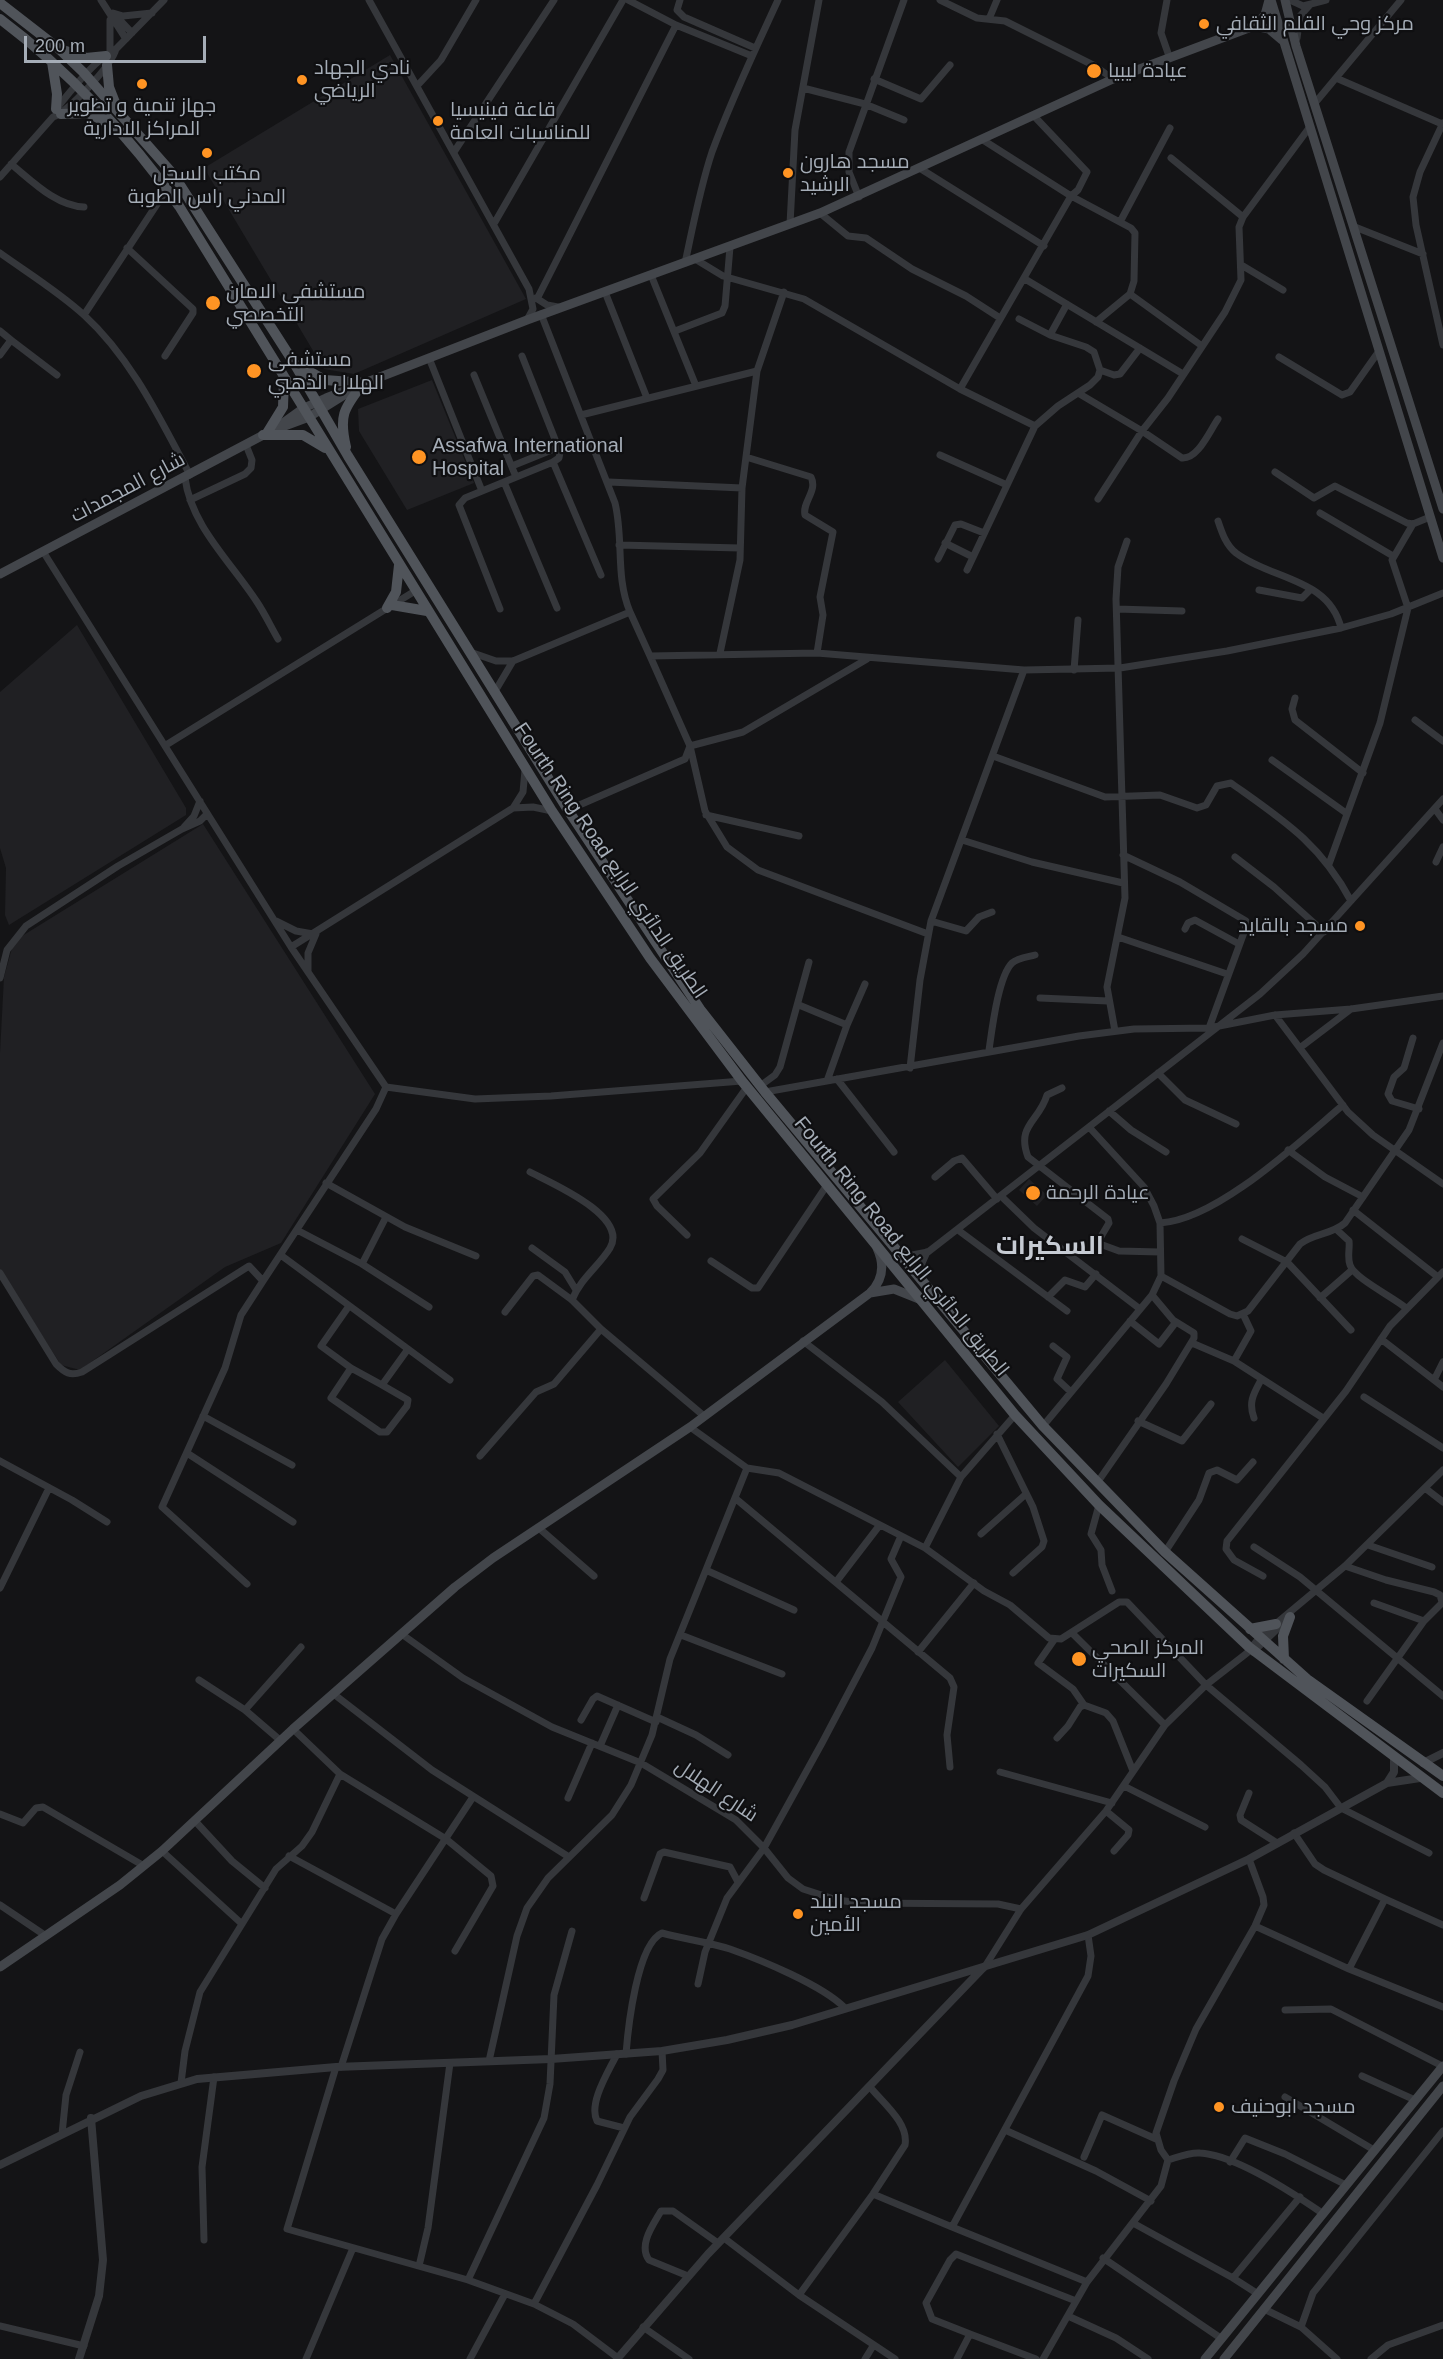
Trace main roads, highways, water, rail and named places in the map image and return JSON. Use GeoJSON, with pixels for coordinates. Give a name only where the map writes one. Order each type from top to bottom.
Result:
{"type":"FeatureCollection","features":[{"type":"Feature","properties":{"kind":"main road"},"geometry":{"type":"LineString","coordinates":[[1254,26],[1266,15],[1270,0]]}},
{"type":"Feature","properties":{"kind":"main road"},"geometry":{"type":"LineString","coordinates":[[1270,0],[1443,558]]}},
{"type":"Feature","properties":{"kind":"main road"},"geometry":{"type":"LineString","coordinates":[[1285,0],[1296,46],[1441,494],[1443,509]]}},
{"type":"Feature","properties":{"kind":"main road","name":"Fourth Ring Road الطريق الدائري الرابع"},"geometry":{"type":"LineString","coordinates":[[0,3],[58,48],[89,79],[173,174],[294,363],[348,456],[494,693],[744,1084],[1015,1415],[1099,1505],[1250,1651],[1443,1793]]}},
{"type":"Feature","properties":{"kind":"main road","name":"Fourth Ring Road الطريق الدائري الرابع"},"geometry":{"type":"LineString","coordinates":[[0,19],[52,62],[79,89],[167,189],[284,374],[427,611],[552,811],[605,893],[696,1012],[1043,1425],[1097,1483],[1165,1552],[1307,1679],[1443,1776]]}},
{"type":"Feature","properties":{"kind":"main road"},"geometry":{"type":"LineString","coordinates":[[1254,26],[1269,29],[1282,40]]}},
{"type":"Feature","properties":{"kind":"main road","name":"شارع المجمدات"},"geometry":{"type":"LineString","coordinates":[[0,574],[44,553],[306,412],[361,385],[541,314],[820,213],[921,169],[1113,79],[1169,56],[1254,26]]}},
{"type":"Feature","properties":{"kind":"main road"},"geometry":{"type":"LineString","coordinates":[[58,48],[86,58],[110,55],[109,87],[120,114]]}},
{"type":"Feature","properties":{"kind":"main road"},"geometry":{"type":"LineString","coordinates":[[52,62],[57,90],[57,113],[88,113],[118,132]]}},
{"type":"Feature","properties":{"kind":"main road"},"geometry":{"type":"LineString","coordinates":[[1362,297],[1374,292]]}},
{"type":"Feature","properties":{"kind":"main road"},"geometry":{"type":"LineString","coordinates":[[294,363],[325,380],[361,385],[342,418],[348,456]]}},
{"type":"Feature","properties":{"kind":"main road"},"geometry":{"type":"LineString","coordinates":[[284,374],[284,407],[268,433],[303,435],[331,452]]}},
{"type":"Feature","properties":{"kind":"main road"},"geometry":{"type":"LineString","coordinates":[[399,565],[396,592],[390,607],[427,611]]}},
{"type":"Feature","properties":{"kind":"main road"},"geometry":{"type":"LineString","coordinates":[[0,1967],[162,1851],[294,1729],[455,1587],[493,1558],[540,1529],[690,1427],[870,1293],[877,1286],[882,1273],[881,1258],[875,1244]]}},
{"type":"Feature","properties":{"kind":"main road"},"geometry":{"type":"LineString","coordinates":[[870,1293],[894,1289],[909,1293],[922,1301]]}},
{"type":"Feature","properties":{"kind":"main road"},"geometry":{"type":"LineString","coordinates":[[1284,1659],[1283,1636],[1290,1617]]}},
{"type":"Feature","properties":{"kind":"main road"},"geometry":{"type":"LineString","coordinates":[[1250,1629],[1276,1624]]}},
{"type":"Feature","properties":{"kind":"main road"},"geometry":{"type":"LineString","coordinates":[[1205,2359],[1443,2066]]}},
{"type":"Feature","properties":{"kind":"main road"},"geometry":{"type":"LineString","coordinates":[[1224,2359],[1443,2086]]}},
{"type":"Feature","properties":{"kind":"place","name":"مركز وحي القلم الثقافي"},"geometry":{"type":"Point","coordinates":[1204,24]}},
{"type":"Feature","properties":{"kind":"place","name":"عيادة ليبيا"},"geometry":{"type":"Point","coordinates":[1094,71]}},
{"type":"Feature","properties":{"kind":"place","name":"نادي الجهاد الرياضي"},"geometry":{"type":"Point","coordinates":[302,80]}},
{"type":"Feature","properties":{"kind":"place","name":"جهاز تنمية و تطوير المراكز الادارية"},"geometry":{"type":"Point","coordinates":[142,84]}},
{"type":"Feature","properties":{"kind":"place","name":"قاعة فينيسيا للمناسبات العامة"},"geometry":{"type":"Point","coordinates":[438,121]}},
{"type":"Feature","properties":{"kind":"place","name":"مكتب السجل المدني راس الطوبة"},"geometry":{"type":"Point","coordinates":[207,153]}},
{"type":"Feature","properties":{"kind":"place","name":"مسجد هارون الرشيد"},"geometry":{"type":"Point","coordinates":[788,173]}},
{"type":"Feature","properties":{"kind":"place","name":"مستشفى الامان التخصصي"},"geometry":{"type":"Point","coordinates":[213,303]}},
{"type":"Feature","properties":{"kind":"place","name":"مستشفى الهلال الذهبي"},"geometry":{"type":"Point","coordinates":[254,371]}},
{"type":"Feature","properties":{"kind":"place","name":"Assafwa International Hospital"},"geometry":{"type":"Point","coordinates":[419,457]}},
{"type":"Feature","properties":{"kind":"place","name":"مسجد بالقايد"},"geometry":{"type":"Point","coordinates":[1360,926]}},
{"type":"Feature","properties":{"kind":"place","name":"عيادة الرحمة"},"geometry":{"type":"Point","coordinates":[1033,1193]}},
{"type":"Feature","properties":{"kind":"place","name":"المركز الصحي السكيرات"},"geometry":{"type":"Point","coordinates":[1079,1659]}},
{"type":"Feature","properties":{"kind":"place","name":"مسجد البلد الأمين"},"geometry":{"type":"Point","coordinates":[798,1914]}},
{"type":"Feature","properties":{"kind":"place","name":"مسجد ابوحنيف"},"geometry":{"type":"Point","coordinates":[1219,2107]}},
{"type":"Feature","properties":{"kind":"district","name":"السكيرات"},"geometry":{"type":"Point","coordinates":[1050,1247]}}]}
